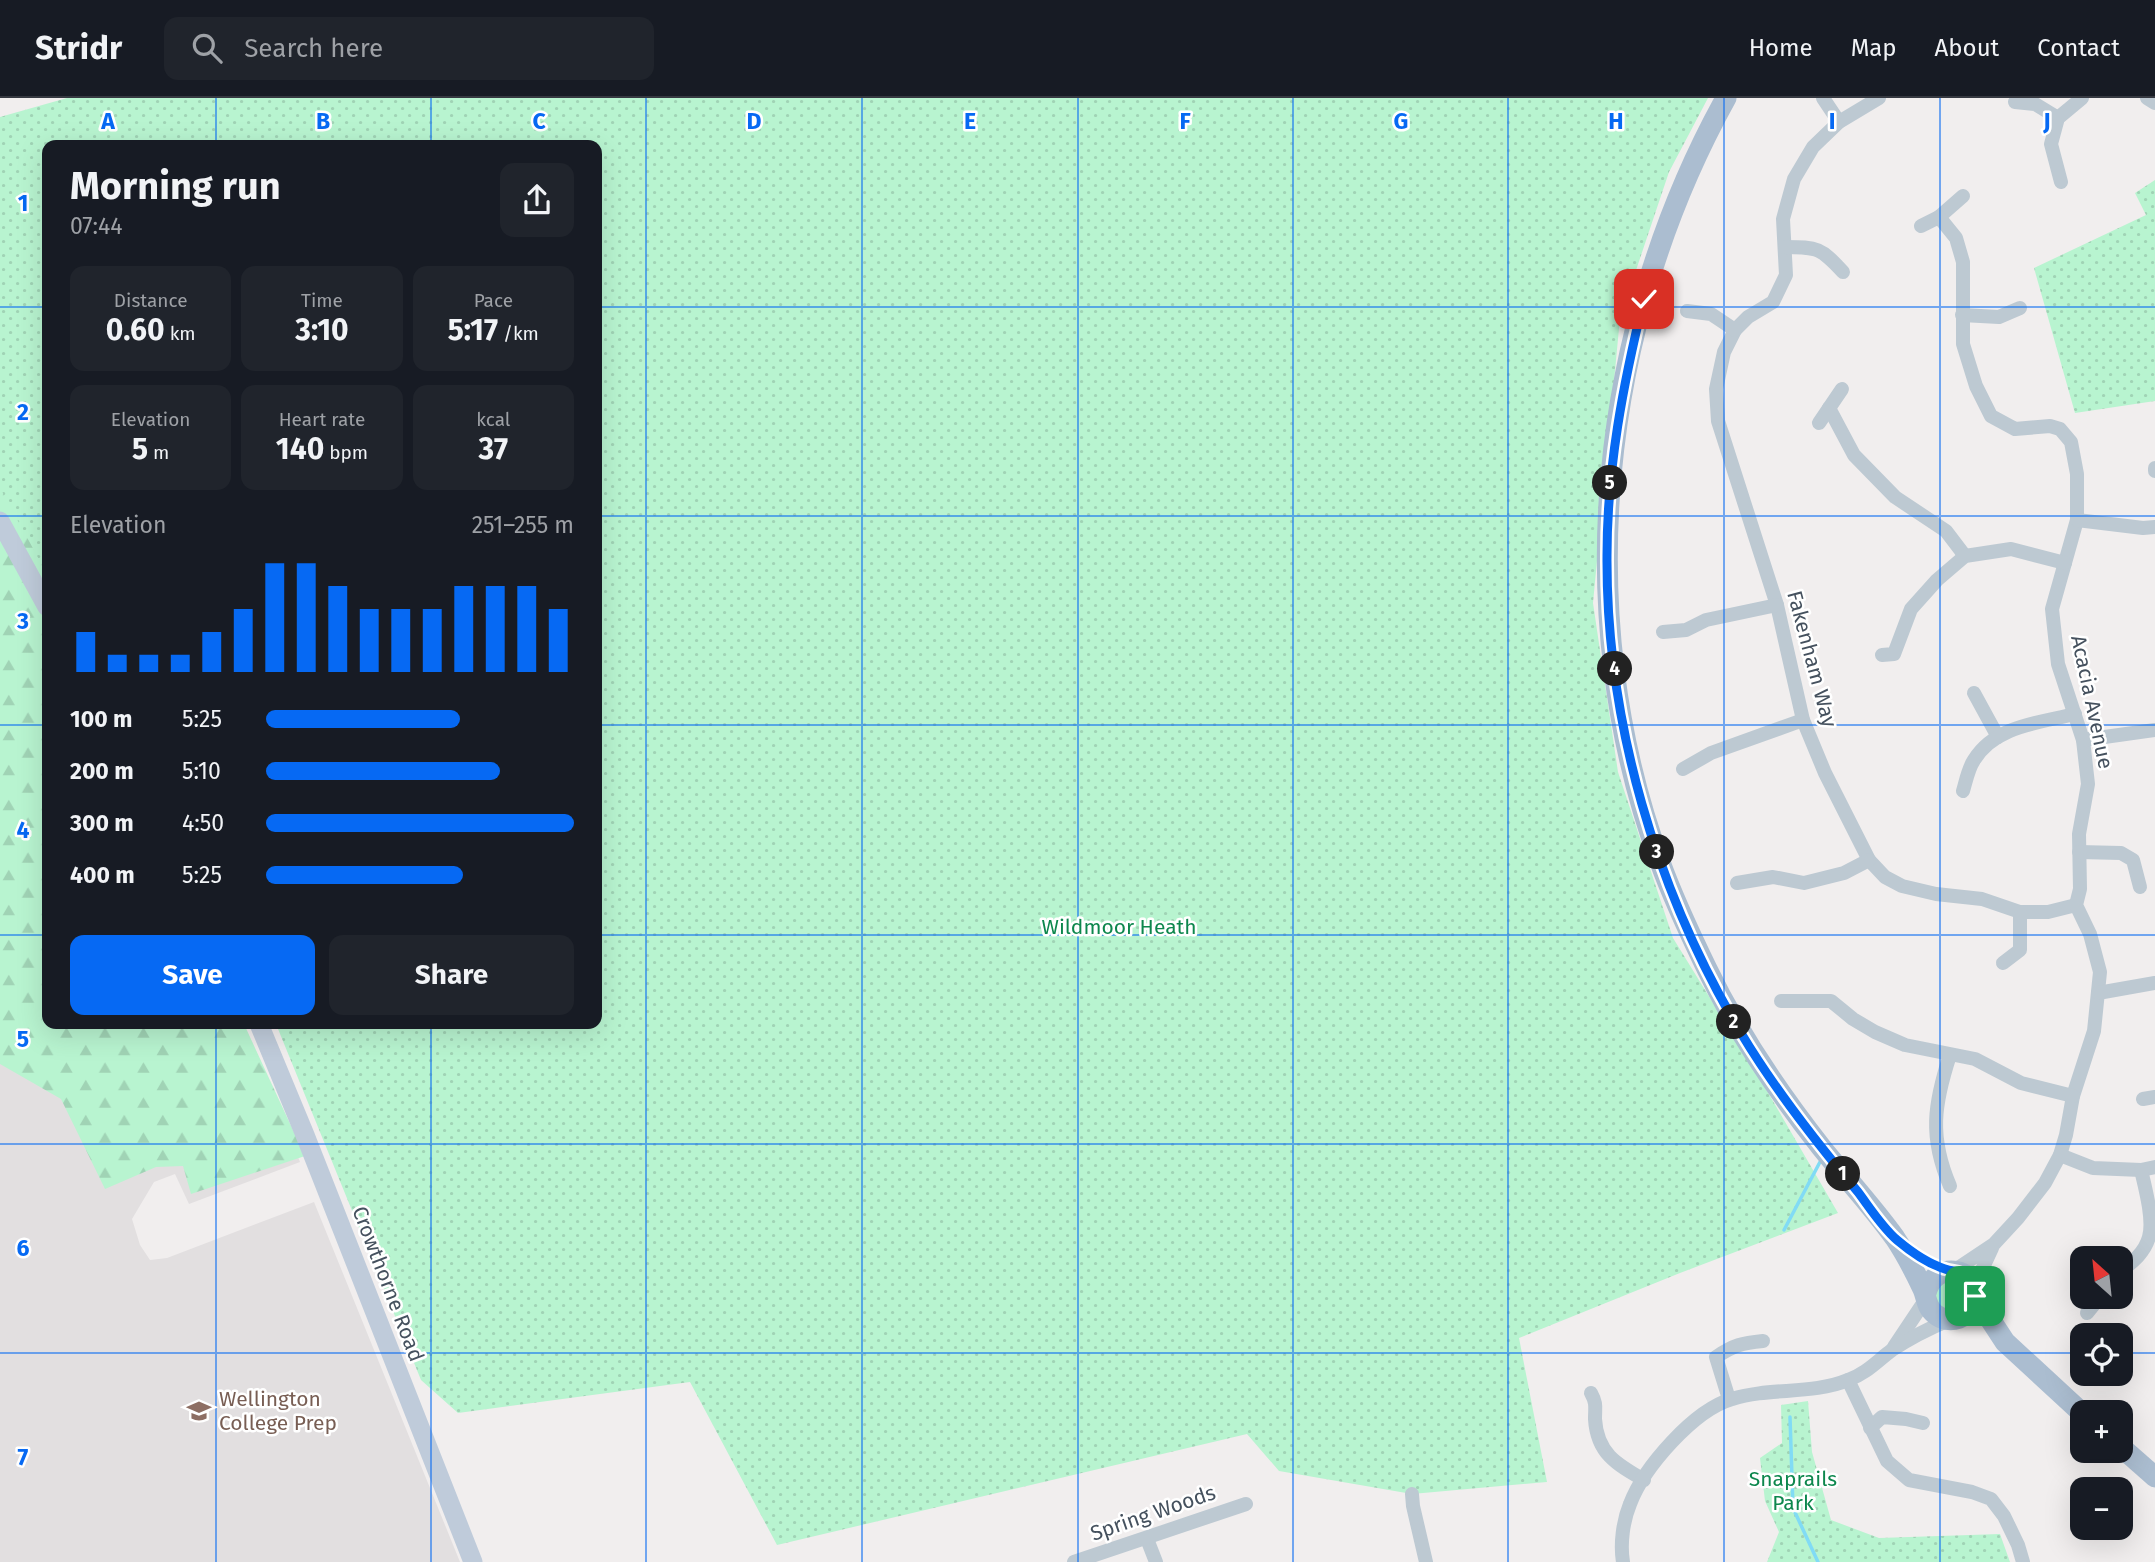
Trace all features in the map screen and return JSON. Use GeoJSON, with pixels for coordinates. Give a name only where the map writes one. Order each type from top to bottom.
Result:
{"type":"FeatureCollection","features":[{"type":"Feature","properties":{"kind":"main road"},"geometry":{"type":"LineString","coordinates":[[1726,98],[1693,163],[1665,233],[1644,299],[1623,392],[1611,477],[1607,556],[1612,644],[1619,702],[1634,772],[1660,861],[1693,940],[1728,1011],[1762,1067],[1791,1108],[1896,1239],[1934,1313],[2005,1342]]}},
{"type":"Feature","properties":{"kind":"main road"},"geometry":{"type":"LineString","coordinates":[[1896,1239],[1919,1256],[1966,1276],[2005,1342],[2070,1402]]}},
{"type":"Feature","properties":{"kind":"main road"},"geometry":{"type":"LineString","coordinates":[[1926,1296],[1931,1280],[1938,1273],[1951,1270]]}},
{"type":"Feature","properties":{"kind":"main road"},"geometry":{"type":"LineString","coordinates":[[1953,1320],[1968,1312],[1973,1305],[1974,1291]]}},
{"type":"Feature","properties":{"kind":"main road"},"geometry":{"type":"LineString","coordinates":[[2133,1458],[2155,1477]]}},
{"type":"Feature","properties":{"kind":"street"},"geometry":{"type":"LineString","coordinates":[[1823,98],[1839,122]]}},
{"type":"Feature","properties":{"kind":"street","name":"Fakenham Way"},"geometry":{"type":"LineString","coordinates":[[1879,98],[1839,122],[1813,147],[1794,179],[1783,219],[1786,275],[1773,302],[1748,317],[1735,330],[1724,352],[1716,388],[1718,421],[1776,605],[1803,720],[1825,774],[1869,860],[1885,877],[1902,886],[1937,894],[1982,899],[2020,912],[2048,912],[2076,905]]}},
{"type":"Feature","properties":{"kind":"street"},"geometry":{"type":"LineString","coordinates":[[2061,182],[2051,144],[2058,118],[2082,98]]}},
{"type":"Feature","properties":{"kind":"street"},"geometry":{"type":"LineString","coordinates":[[2147,98],[2155,103]]}},
{"type":"Feature","properties":{"kind":"street"},"geometry":{"type":"LineString","coordinates":[[2015,102],[2035,104],[2058,118]]}},
{"type":"Feature","properties":{"kind":"street"},"geometry":{"type":"LineString","coordinates":[[1921,226],[1940,217],[1963,197]]}},
{"type":"Feature","properties":{"kind":"street","name":"Acacia Avenue"},"geometry":{"type":"LineString","coordinates":[[1940,217],[1956,238],[1963,262],[1963,344],[1976,386],[1992,416],[2015,429],[2050,426],[2060,429],[2071,442],[2077,474],[2077,520],[2052,609],[2058,664],[2083,740],[2088,784],[2079,834],[2080,889],[2076,905]]}},
{"type":"Feature","properties":{"kind":"street"},"geometry":{"type":"LineString","coordinates":[[1786,247],[1814,247],[1843,272]]}},
{"type":"Feature","properties":{"kind":"street"},"geometry":{"type":"LineString","coordinates":[[1962,315],[1999,317],[2020,308]]}},
{"type":"Feature","properties":{"kind":"street"},"geometry":{"type":"LineString","coordinates":[[1687,311],[1711,314],[1735,330]]}},
{"type":"Feature","properties":{"kind":"street"},"geometry":{"type":"LineString","coordinates":[[1819,423],[1842,390]]}},
{"type":"Feature","properties":{"kind":"street"},"geometry":{"type":"LineString","coordinates":[[1829,408],[1854,455],[1895,497],[1946,531],[1965,556]]}},
{"type":"Feature","properties":{"kind":"street"},"geometry":{"type":"LineString","coordinates":[[2077,520],[2155,527]]}},
{"type":"Feature","properties":{"kind":"street"},"geometry":{"type":"LineString","coordinates":[[0,521],[42,598]]}},
{"type":"Feature","properties":{"kind":"street"},"geometry":{"type":"LineString","coordinates":[[1882,655],[1894,654],[1911,609],[1937,580],[1965,556],[2011,549],[2066,564]]}},
{"type":"Feature","properties":{"kind":"street"},"geometry":{"type":"LineString","coordinates":[[1663,632],[1686,630],[1706,620],[1776,605]]}},
{"type":"Feature","properties":{"kind":"street"},"geometry":{"type":"LineString","coordinates":[[1974,693],[1998,737]]}},
{"type":"Feature","properties":{"kind":"street"},"geometry":{"type":"LineString","coordinates":[[1963,791],[1972,763],[1985,745],[2008,730],[2074,714]]}},
{"type":"Feature","properties":{"kind":"street"},"geometry":{"type":"LineString","coordinates":[[1683,769],[1711,753],[1803,720]]}},
{"type":"Feature","properties":{"kind":"street"},"geometry":{"type":"LineString","coordinates":[[2083,740],[2155,730]]}},
{"type":"Feature","properties":{"kind":"street"},"geometry":{"type":"LineString","coordinates":[[2079,852],[2121,853],[2133,860],[2140,887]]}},
{"type":"Feature","properties":{"kind":"street"},"geometry":{"type":"LineString","coordinates":[[1737,883],[1773,877],[1804,883],[1844,873],[1869,860]]}},
{"type":"Feature","properties":{"kind":"street"},"geometry":{"type":"LineString","coordinates":[[1951,1270],[1994,1244],[2045,1183],[2060,1155],[2073,1096],[2094,1031],[2098,993],[2096,950],[2076,905]]}},
{"type":"Feature","properties":{"kind":"street"},"geometry":{"type":"LineString","coordinates":[[2003,963],[2020,950],[2020,912]]}},
{"type":"Feature","properties":{"kind":"street"},"geometry":{"type":"LineString","coordinates":[[2098,993],[2155,984]]}},
{"type":"Feature","properties":{"kind":"street"},"geometry":{"type":"LineString","coordinates":[[1781,1001],[1831,1001],[1853,1019],[1905,1045],[1975,1059],[2021,1083],[2073,1096]]}},
{"type":"Feature","properties":{"kind":"street","name":"Crowthorne Road"},"geometry":{"type":"LineString","coordinates":[[262,1029],[473,1562]]}},
{"type":"Feature","properties":{"kind":"street"},"geometry":{"type":"LineString","coordinates":[[1950,1055],[1939,1088],[1935,1114],[1941,1165],[1950,1186]]}},
{"type":"Feature","properties":{"kind":"street"},"geometry":{"type":"LineString","coordinates":[[2060,1155],[2093,1168],[2148,1168],[2152,1236],[2133,1262]]}},
{"type":"Feature","properties":{"kind":"street"},"geometry":{"type":"LineString","coordinates":[[1974,1291],[1994,1244]]}},
{"type":"Feature","properties":{"kind":"street"},"geometry":{"type":"LineString","coordinates":[[1891,1351],[1926,1296]]}},
{"type":"Feature","properties":{"kind":"street"},"geometry":{"type":"LineString","coordinates":[[2087,1313],[2090,1309]]}},
{"type":"Feature","properties":{"kind":"street"},"geometry":{"type":"LineString","coordinates":[[1623,1562],[1621,1548],[1630,1504],[1666,1449],[1690,1423],[1730,1399],[1767,1391],[1826,1387],[1848,1380],[1873,1367],[1891,1351],[1926,1330],[1953,1320]]}},
{"type":"Feature","properties":{"kind":"street"},"geometry":{"type":"LineString","coordinates":[[1730,1399],[1716,1357],[1732,1346],[1763,1341]]}},
{"type":"Feature","properties":{"kind":"street"},"geometry":{"type":"LineString","coordinates":[[1848,1380],[1887,1461],[1909,1480],[1972,1492],[1991,1499],[2004,1516],[2023,1562]]}},
{"type":"Feature","properties":{"kind":"street"},"geometry":{"type":"LineString","coordinates":[[1591,1393],[1597,1402],[1595,1419],[1599,1444],[1619,1466],[1644,1479]]}},
{"type":"Feature","properties":{"kind":"street"},"geometry":{"type":"LineString","coordinates":[[1870,1428],[1882,1417],[1923,1423]]}},
{"type":"Feature","properties":{"kind":"street"},"geometry":{"type":"LineString","coordinates":[[1412,1494],[1426,1562]]}},
{"type":"Feature","properties":{"kind":"street","name":"Spring Woods"},"geometry":{"type":"LineString","coordinates":[[1074,1562],[1246,1504]]}},
{"type":"Feature","properties":{"kind":"street"},"geometry":{"type":"LineString","coordinates":[[1147,1539],[1156,1562]]}},
{"type":"Feature","properties":{"kind":"shaded area","name":"Wellington College Prep"},"geometry":{"type":"Polygon","coordinates":[[[0,967],[42,1018],[42,1029],[246,1029],[300,1162],[189,1204],[175,1174],[154,1182],[132,1219],[140,1245],[150,1260],[167,1258],[314,1202],[460,1562],[0,1562],[0,967]]]}},
{"type":"Feature","properties":{"kind":"green space","name":"Wildmoor Heath"},"geometry":{"type":"Polygon","coordinates":[[[67,98],[1708,98],[1669,172],[1620,318],[1593,603],[1618,772],[1673,938],[1838,1213],[1519,1338],[1547,1482],[1412,1494],[1279,1471],[1247,1434],[777,1545],[690,1382],[458,1413],[421,1380],[278,1029],[602,1029],[602,140],[42,140],[42,565],[0,488],[0,117],[67,98]]]}},
{"type":"Feature","properties":{"kind":"green space"},"geometry":{"type":"Polygon","coordinates":[[[2155,180],[2155,401],[2075,413],[2034,268],[2146,215],[2135,193],[2155,180]]]}},
{"type":"Feature","properties":{"kind":"green space"},"geometry":{"type":"Polygon","coordinates":[[[42,420],[42,1029],[246,1029],[305,1156],[191,1194],[183,1166],[156,1167],[105,1189],[61,1099],[0,1064],[0,436],[42,420]]]}},
{"type":"Feature","properties":{"kind":"green space"},"geometry":{"type":"Polygon","coordinates":[[[1948,1277],[1964,1286],[1963,1302],[1958,1308],[1942,1309],[1933,1294],[1948,1277]]]}},
{"type":"Feature","properties":{"kind":"green space","name":"Snaprails Park"},"geometry":{"type":"Polygon","coordinates":[[[1808,1401],[1812,1452],[1831,1520],[1879,1538],[2000,1534],[2010,1562],[1767,1562],[1779,1532],[1765,1501],[1760,1458],[1782,1443],[1781,1405],[1808,1401]]]}},
{"type":"Feature","properties":{"kind":"waterway"},"geometry":{"type":"LineString","coordinates":[[1784,1230],[1820,1162]]}},
{"type":"Feature","properties":{"kind":"waterway"},"geometry":{"type":"LineString","coordinates":[[1790,1417],[1793,1508],[1818,1562]]}},
{"type":"Feature","properties":{"kind":"place","name":"Wellington College Prep"},"geometry":{"type":"Point","coordinates":[199,1411]}},
{"type":"Feature","properties":{"kind":"route"},"geometry":{"type":"LineString","coordinates":[[1644,299],[1626,371],[1618,422],[1608,509],[1607,556],[1612,644],[1619,702],[1634,772],[1660,861],[1693,940],[1728,1011],[1791,1108],[1896,1239],[1919,1256],[1966,1276],[1974,1287],[1975,1296]]}}]}
